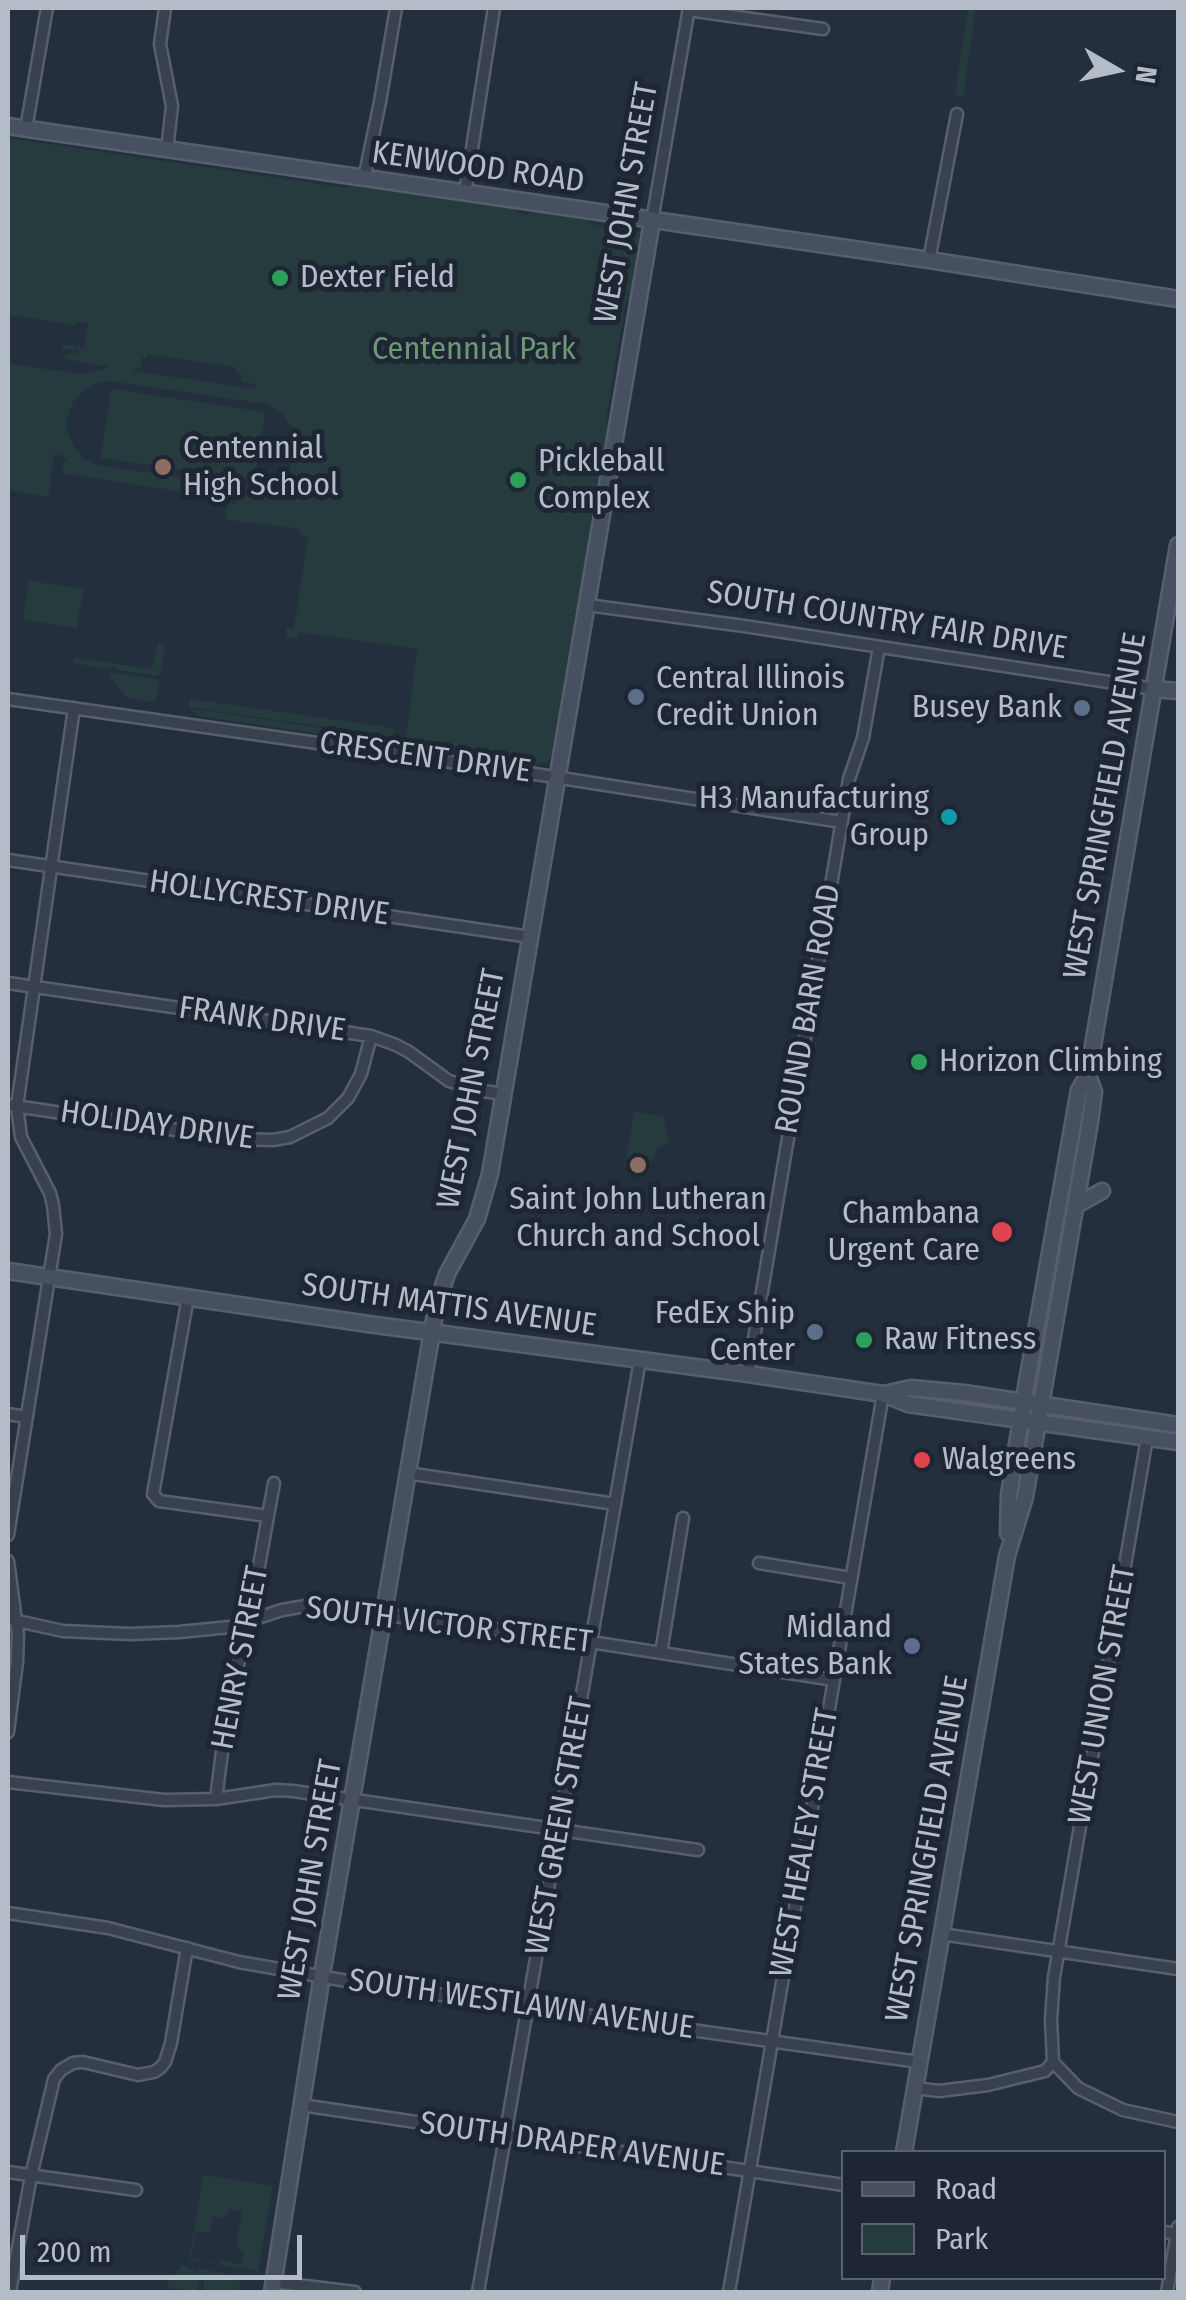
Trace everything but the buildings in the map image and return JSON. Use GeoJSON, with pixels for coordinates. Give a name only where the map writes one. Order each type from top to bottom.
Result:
{"type":"FeatureCollection","features":[{"type":"Feature","properties":{"kind":"main road","name":"KENWOOD ROAD"},"geometry":{"type":"LineString","coordinates":[[8,126],[1178,299]]}},
{"type":"Feature","properties":{"kind":"main road","name":"WEST JOHN STREET"},"geometry":{"type":"LineString","coordinates":[[272,2287],[432,1332],[441,1289],[484,1199],[652,220]]}},
{"type":"Feature","properties":{"kind":"main road","name":"WEST SPRINGFIELD AVENUE"},"geometry":{"type":"LineString","coordinates":[[1007,1556],[1008,1495],[1079,1090],[1088,1075],[1178,545]]}},
{"type":"Feature","properties":{"kind":"main road","name":"SOUTH COUNTRY FAIR DRIVE"},"geometry":{"type":"LineString","coordinates":[[1154,689],[1178,691]]}},
{"type":"Feature","properties":{"kind":"main road","name":"WEST SPRINGFIELD AVENUE"},"geometry":{"type":"LineString","coordinates":[[904,2150],[1007,1556],[1024,1497],[1075,1206],[1094,1092],[1088,1075]]}},
{"type":"Feature","properties":{"kind":"main road"},"geometry":{"type":"LineString","coordinates":[[1075,1206],[1102,1191]]}},
{"type":"Feature","properties":{"kind":"main road","name":"SOUTH MATTIS AVENUE"},"geometry":{"type":"LineString","coordinates":[[8,1271],[748,1374],[883,1394],[908,1404],[1178,1442]]}},
{"type":"Feature","properties":{"kind":"main road","name":"SOUTH MATTIS AVENUE"},"geometry":{"type":"LineString","coordinates":[[883,1394],[911,1388],[1178,1424]]}},
{"type":"Feature","properties":{"kind":"street"},"geometry":{"type":"LineString","coordinates":[[26,129],[47,8]]}},
{"type":"Feature","properties":{"kind":"street"},"geometry":{"type":"LineString","coordinates":[[165,8],[160,44],[172,106],[167,150]]}},
{"type":"Feature","properties":{"kind":"street"},"geometry":{"type":"LineString","coordinates":[[364,179],[396,8]]}},
{"type":"Feature","properties":{"kind":"street"},"geometry":{"type":"LineString","coordinates":[[465,193],[494,8]]}},
{"type":"Feature","properties":{"kind":"street"},"geometry":{"type":"LineString","coordinates":[[688,9],[823,29]]}},
{"type":"Feature","properties":{"kind":"street","name":"WEST JOHN STREET"},"geometry":{"type":"LineString","coordinates":[[652,220],[688,9]]}},
{"type":"Feature","properties":{"kind":"street"},"geometry":{"type":"LineString","coordinates":[[930,260],[957,114]]}},
{"type":"Feature","properties":{"kind":"street","name":"SOUTH COUNTRY FAIR DRIVE"},"geometry":{"type":"LineString","coordinates":[[587,605],[1154,689]]}},
{"type":"Feature","properties":{"kind":"street","name":"ROUND BARN ROAD"},"geometry":{"type":"LineString","coordinates":[[748,1374],[848,780],[867,720],[880,646]]}},
{"type":"Feature","properties":{"kind":"street","name":"CRESCENT DRIVE"},"geometry":{"type":"LineString","coordinates":[[8,699],[842,822]]}},
{"type":"Feature","properties":{"kind":"street"},"geometry":{"type":"LineString","coordinates":[[8,1535],[56,1234],[50,1193],[21,1137],[12,1106],[74,708]]}},
{"type":"Feature","properties":{"kind":"street","name":"HOLLYCREST DRIVE"},"geometry":{"type":"LineString","coordinates":[[8,860],[530,936]]}},
{"type":"Feature","properties":{"kind":"street","name":"FRANK DRIVE"},"geometry":{"type":"LineString","coordinates":[[8,983],[371,1036],[410,1052],[449,1081],[504,1094]]}},
{"type":"Feature","properties":{"kind":"street","name":"HOLIDAY DRIVE"},"geometry":{"type":"LineString","coordinates":[[12,1106],[238,1139],[290,1137],[328,1118],[348,1098],[362,1074],[371,1036]]}},
{"type":"Feature","properties":{"kind":"street"},"geometry":{"type":"LineString","coordinates":[[188,1297],[153,1494],[159,1502],[268,1516]]}},
{"type":"Feature","properties":{"kind":"street","name":"WEST GREEN STREET"},"geometry":{"type":"LineString","coordinates":[[478,2292],[640,1360]]}},
{"type":"Feature","properties":{"kind":"street","name":"WEST HEALEY STREET"},"geometry":{"type":"LineString","coordinates":[[729,2292],[883,1394]]}},
{"type":"Feature","properties":{"kind":"street"},"geometry":{"type":"LineString","coordinates":[[8,1414],[26,1417]]}},
{"type":"Feature","properties":{"kind":"street","name":"WEST UNION STREET"},"geometry":{"type":"LineString","coordinates":[[1054,2062],[1051,2003],[1147,1438]]}},
{"type":"Feature","properties":{"kind":"street"},"geometry":{"type":"LineString","coordinates":[[408,1474],[615,1504]]}},
{"type":"Feature","properties":{"kind":"street","name":"HENRY STREET"},"geometry":{"type":"LineString","coordinates":[[216,1800],[228,1705],[250,1620],[274,1483]]}},
{"type":"Feature","properties":{"kind":"street"},"geometry":{"type":"LineString","coordinates":[[660,1653],[683,1518]]}},
{"type":"Feature","properties":{"kind":"street"},"geometry":{"type":"LineString","coordinates":[[8,1561],[17,1662],[8,1732]]}},
{"type":"Feature","properties":{"kind":"street"},"geometry":{"type":"LineString","coordinates":[[759,1563],[851,1578]]}},
{"type":"Feature","properties":{"kind":"street","name":"SOUTH VICTOR STREET"},"geometry":{"type":"LineString","coordinates":[[12,1620],[63,1631],[130,1634],[212,1630],[312,1604],[834,1680]]}},
{"type":"Feature","properties":{"kind":"street"},"geometry":{"type":"LineString","coordinates":[[8,1782],[164,1800],[216,1800],[276,1790],[698,1850]]}},
{"type":"Feature","properties":{"kind":"street","name":"SOUTH WESTLAWN AVENUE"},"geometry":{"type":"LineString","coordinates":[[8,1912],[108,1928],[239,1962],[364,1984],[919,2062]]}},
{"type":"Feature","properties":{"kind":"street"},"geometry":{"type":"LineString","coordinates":[[942,1934],[1178,1968]]}},
{"type":"Feature","properties":{"kind":"street"},"geometry":{"type":"LineString","coordinates":[[10,2292],[54,2078],[73,2063],[82,2062],[138,2075],[160,2068],[170,2043],[187,1948]]}},
{"type":"Feature","properties":{"kind":"street"},"geometry":{"type":"LineString","coordinates":[[915,2088],[938,2091],[988,2085],[1044,2071],[1054,2062],[1078,2088],[1107,2104],[1178,2122]]}},
{"type":"Feature","properties":{"kind":"street","name":"SOUTH DRAPER AVENUE"},"geometry":{"type":"LineString","coordinates":[[301,2105],[841,2185]]}},
{"type":"Feature","properties":{"kind":"street"},"geometry":{"type":"LineString","coordinates":[[8,2172],[136,2190]]}},
{"type":"Feature","properties":{"kind":"street"},"geometry":{"type":"LineString","coordinates":[[1167,2292],[1178,2232]]}},
{"type":"Feature","properties":{"kind":"street"},"geometry":{"type":"LineString","coordinates":[[272,2287],[355,2292]]}},
{"type":"Feature","properties":{"kind":"green space"},"geometry":{"type":"Polygon","coordinates":[[[968,8],[976,8],[963,96],[955,95],[968,8]]]}},
{"type":"Feature","properties":{"kind":"green space","name":"Centennial Park"},"geometry":{"type":"Polygon","coordinates":[[[8,138],[347,188],[351,184],[514,208],[527,215],[532,211],[640,232],[548,762],[533,766],[413,747],[407,741],[534,759],[406,739],[417,649],[298,632],[296,639],[287,637],[286,628],[294,628],[308,538],[301,536],[297,528],[228,520],[226,509],[236,500],[62,473],[64,461],[68,461],[62,453],[54,456],[48,497],[8,490],[8,364],[84,374],[110,367],[60,358],[73,352],[80,354],[78,350],[63,349],[62,345],[85,348],[88,323],[77,321],[76,325],[8,315],[8,138]],[[147,354],[142,357],[141,368],[135,367],[134,371],[256,389],[256,385],[241,381],[242,374],[235,373],[236,367],[147,354]],[[109,381],[84,390],[74,400],[67,418],[67,431],[75,449],[96,465],[254,488],[275,482],[287,473],[294,459],[294,430],[281,412],[267,404],[109,381]]]}},
{"type":"Feature","properties":{"kind":"green space"},"geometry":{"type":"Polygon","coordinates":[[[111,389],[265,412],[255,480],[101,458],[111,389]]]}},
{"type":"Feature","properties":{"kind":"green space"},"geometry":{"type":"Polygon","coordinates":[[[29,581],[83,589],[77,628],[23,620],[29,581]]]}},
{"type":"Feature","properties":{"kind":"green space"},"geometry":{"type":"Polygon","coordinates":[[[158,643],[165,646],[157,676],[73,663],[74,658],[152,669],[158,643]]]}},
{"type":"Feature","properties":{"kind":"green space"},"geometry":{"type":"Polygon","coordinates":[[[110,672],[156,679],[157,699],[153,702],[127,698],[110,672]]]}},
{"type":"Feature","properties":{"kind":"green space"},"geometry":{"type":"Polygon","coordinates":[[[190,699],[393,728],[394,734],[393,737],[189,707],[190,699]]]}},
{"type":"Feature","properties":{"kind":"green space"},"geometry":{"type":"Polygon","coordinates":[[[190,710],[392,739],[382,743],[198,716],[190,710]]]}},
{"type":"Feature","properties":{"kind":"green space"},"geometry":{"type":"Polygon","coordinates":[[[634,1111],[664,1117],[669,1144],[658,1147],[647,1171],[625,1168],[634,1111]]]}},
{"type":"Feature","properties":{"kind":"green space"},"geometry":{"type":"Polygon","coordinates":[[[203,2175],[273,2186],[258,2271],[189,2260],[203,2175]],[[228,2209],[227,2218],[213,2216],[210,2233],[195,2231],[191,2259],[241,2264],[244,2251],[236,2249],[242,2211],[228,2209]]]}},
{"type":"Feature","properties":{"kind":"green space"},"geometry":{"type":"Polygon","coordinates":[[[183,2265],[238,2280],[239,2292],[204,2289],[201,2275],[196,2292],[169,2288],[167,2284],[183,2265]]]}},
{"type":"Feature","properties":{"kind":"place","name":"Dexter Field"},"geometry":{"type":"Point","coordinates":[280,278]}},
{"type":"Feature","properties":{"kind":"place","name":"Centennial High School"},"geometry":{"type":"Point","coordinates":[163,467]}},
{"type":"Feature","properties":{"kind":"place","name":"Pickleball Complex"},"geometry":{"type":"Point","coordinates":[518,480]}},
{"type":"Feature","properties":{"kind":"place","name":"Central Illinois Credit Union"},"geometry":{"type":"Point","coordinates":[636,697]}},
{"type":"Feature","properties":{"kind":"place","name":"Busey Bank"},"geometry":{"type":"Point","coordinates":[1082,708]}},
{"type":"Feature","properties":{"kind":"place","name":"H3 Manufacturing Group"},"geometry":{"type":"Point","coordinates":[949,817]}},
{"type":"Feature","properties":{"kind":"place","name":"Horizon Climbing"},"geometry":{"type":"Point","coordinates":[919,1062]}},
{"type":"Feature","properties":{"kind":"place","name":"Saint John Lutheran Church and School"},"geometry":{"type":"Point","coordinates":[638,1165]}},
{"type":"Feature","properties":{"kind":"place","name":"Chambana Urgent Care"},"geometry":{"type":"Point","coordinates":[1002,1232]}},
{"type":"Feature","properties":{"kind":"place","name":"FedEx Ship Center"},"geometry":{"type":"Point","coordinates":[815,1332]}},
{"type":"Feature","properties":{"kind":"place","name":"Raw Fitness"},"geometry":{"type":"Point","coordinates":[864,1340]}},
{"type":"Feature","properties":{"kind":"place","name":"Walgreens"},"geometry":{"type":"Point","coordinates":[922,1460]}},
{"type":"Feature","properties":{"kind":"place","name":"Midland States Bank"},"geometry":{"type":"Point","coordinates":[912,1646]}}]}
